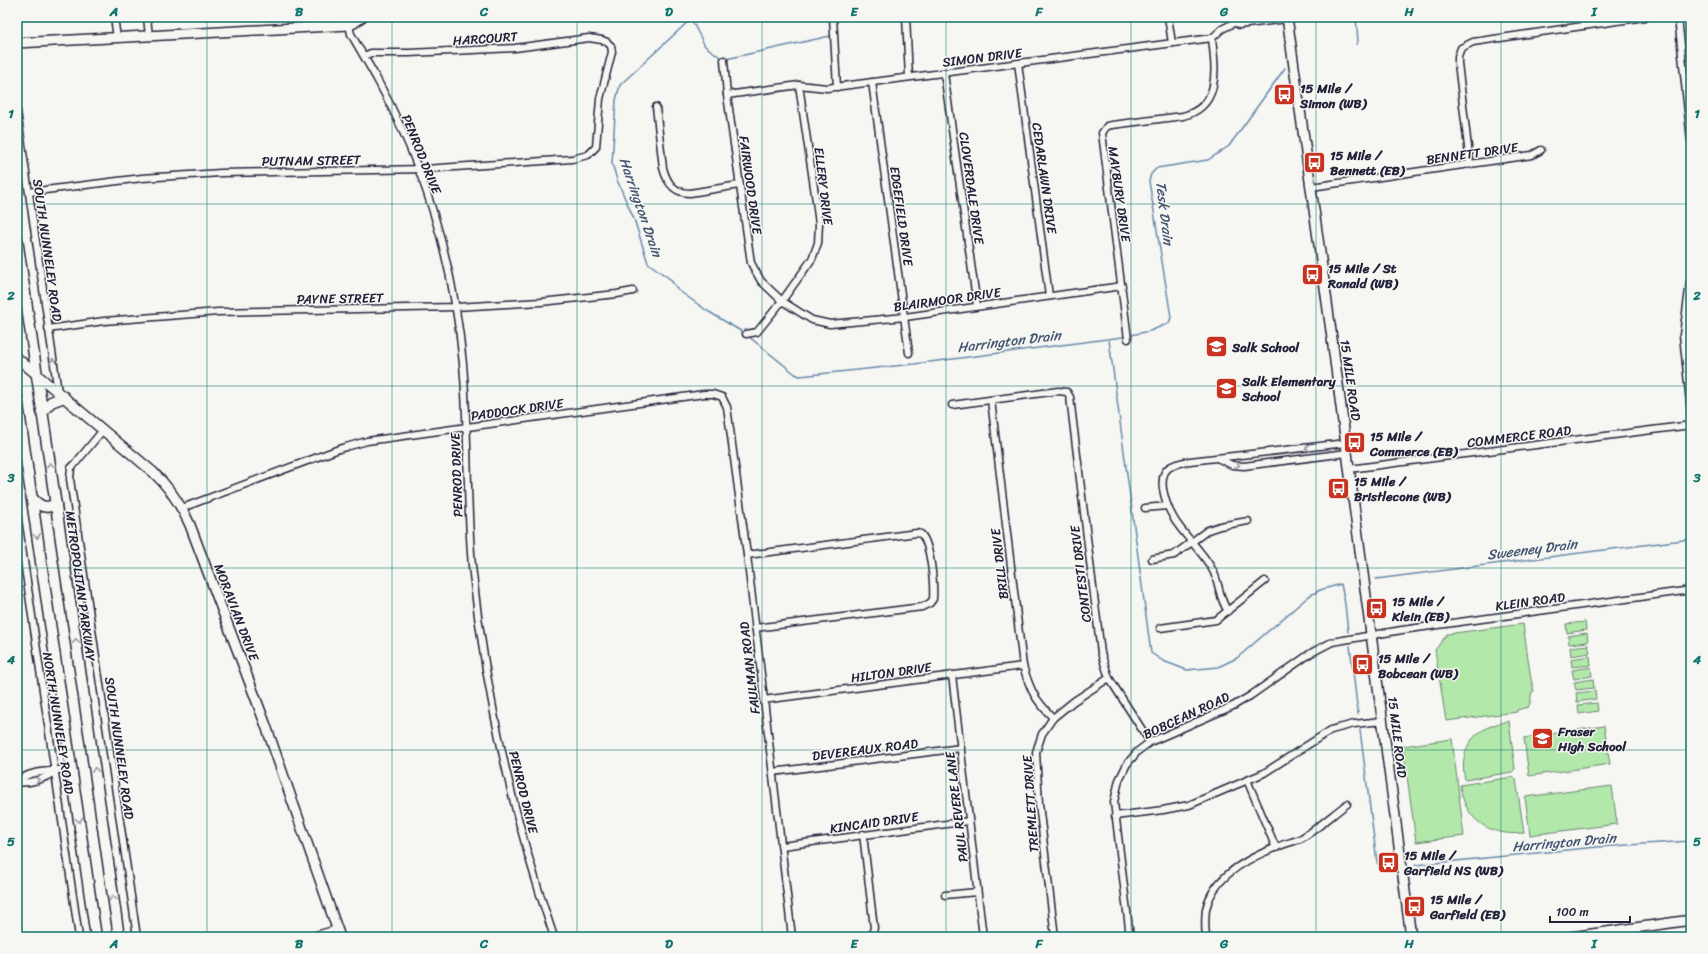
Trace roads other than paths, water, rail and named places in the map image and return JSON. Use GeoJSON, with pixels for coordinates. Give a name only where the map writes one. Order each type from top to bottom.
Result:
{"type":"FeatureCollection","features":[{"type":"Feature","properties":{"kind":"main road"},"geometry":{"type":"LineString","coordinates":[[17,43],[313,27],[325,22],[348,25],[354,23],[362,17]]}},
{"type":"Feature","properties":{"kind":"main road","name":"15 MILE ROAD"},"geometry":{"type":"LineString","coordinates":[[1287,18],[1348,452],[1411,937]]}},
{"type":"Feature","properties":{"kind":"main road","name":"METROPOLITAN PARKWAY"},"geometry":{"type":"LineString","coordinates":[[17,239],[119,937]]}},
{"type":"Feature","properties":{"kind":"main road","name":"MORAVIAN DRIVE"},"geometry":{"type":"LineString","coordinates":[[17,358],[160,479],[172,492],[182,508],[265,723],[339,933]]}},
{"type":"Feature","properties":{"kind":"main road"},"geometry":{"type":"LineString","coordinates":[[42,412],[51,402],[61,395]]}},
{"type":"Feature","properties":{"kind":"main road"},"geometry":{"type":"LineString","coordinates":[[17,398],[96,937]]}},
{"type":"Feature","properties":{"kind":"main road"},"geometry":{"type":"LineString","coordinates":[[32,498],[42,506],[56,504]]}},
{"type":"Feature","properties":{"kind":"main road"},"geometry":{"type":"LineString","coordinates":[[1570,937],[1624,933],[1691,920]]}},
{"type":"Feature","properties":{"kind":"street"},"geometry":{"type":"LineString","coordinates":[[114,17],[117,38]]}},
{"type":"Feature","properties":{"kind":"street"},"geometry":{"type":"LineString","coordinates":[[147,17],[149,36]]}},
{"type":"Feature","properties":{"kind":"street"},"geometry":{"type":"LineString","coordinates":[[312,17],[313,27]]}},
{"type":"Feature","properties":{"kind":"street"},"geometry":{"type":"LineString","coordinates":[[833,17],[837,87]]}},
{"type":"Feature","properties":{"kind":"street"},"geometry":{"type":"LineString","coordinates":[[906,17],[909,77]]}},
{"type":"Feature","properties":{"kind":"street"},"geometry":{"type":"LineString","coordinates":[[1168,17],[1172,43]]}},
{"type":"Feature","properties":{"kind":"street","name":"SIMON DRIVE"},"geometry":{"type":"LineString","coordinates":[[727,95],[799,85],[827,88],[837,87],[1212,38],[1222,29],[1236,22],[1238,19],[1249,17]]}},
{"type":"Feature","properties":{"kind":"street"},"geometry":{"type":"LineString","coordinates":[[1470,164],[1458,63],[1458,56],[1461,48],[1474,42],[1645,17]]}},
{"type":"Feature","properties":{"kind":"street"},"geometry":{"type":"LineString","coordinates":[[1678,17],[1691,141]]}},
{"type":"Feature","properties":{"kind":"street"},"geometry":{"type":"LineString","coordinates":[[1236,22],[1238,25],[1287,18]]}},
{"type":"Feature","properties":{"kind":"street","name":"PENROD DRIVE"},"geometry":{"type":"LineString","coordinates":[[348,25],[351,34],[389,102],[419,169],[449,271],[456,306],[463,366],[469,528],[481,633],[506,765],[526,846],[554,937]]}},
{"type":"Feature","properties":{"kind":"street","name":"HARCOURT"},"geometry":{"type":"LineString","coordinates":[[364,56],[371,53],[409,53],[515,48],[589,38],[607,42],[612,49],[612,58],[600,99],[597,142],[593,152]]}},
{"type":"Feature","properties":{"kind":"street","name":"MAYBURY DRIVE"},"geometry":{"type":"LineString","coordinates":[[1128,339],[1102,140],[1103,130],[1112,125],[1183,116],[1202,106],[1212,91],[1214,83],[1215,72],[1212,38]]}},
{"type":"Feature","properties":{"kind":"street","name":"FAIRWOOD DRIVE"},"geometry":{"type":"LineString","coordinates":[[724,60],[727,95],[751,264],[761,282],[782,301]]}},
{"type":"Feature","properties":{"kind":"street","name":"CEDARLAWN DRIVE"},"geometry":{"type":"LineString","coordinates":[[1018,63],[1049,296]]}},
{"type":"Feature","properties":{"kind":"street","name":"CLOVERDALE DRIVE"},"geometry":{"type":"LineString","coordinates":[[944,73],[977,306]]}},
{"type":"Feature","properties":{"kind":"street","name":"EDGEFIELD DRIVE"},"geometry":{"type":"LineString","coordinates":[[872,82],[909,353]]}},
{"type":"Feature","properties":{"kind":"street","name":"ELLERY DRIVE"},"geometry":{"type":"LineString","coordinates":[[746,334],[757,332],[782,301],[816,251],[819,234],[816,201],[799,85]]}},
{"type":"Feature","properties":{"kind":"street"},"geometry":{"type":"LineString","coordinates":[[656,107],[663,168],[672,187],[682,193],[690,193],[739,185]]}},
{"type":"Feature","properties":{"kind":"street","name":"SOUTH NUNNELEY ROAD"},"geometry":{"type":"LineString","coordinates":[[17,111],[48,329],[61,395]]}},
{"type":"Feature","properties":{"kind":"street","name":"BENNETT DRIVE"},"geometry":{"type":"LineString","coordinates":[[1311,187],[1532,155],[1541,150]]}},
{"type":"Feature","properties":{"kind":"street","name":"PUTNAM STREET"},"geometry":{"type":"LineString","coordinates":[[28,192],[142,178],[221,173],[419,169],[572,159],[581,158],[593,152]]}},
{"type":"Feature","properties":{"kind":"street"},"geometry":{"type":"LineString","coordinates":[[1691,275],[1683,335],[1691,413]]}},
{"type":"Feature","properties":{"kind":"street","name":"BLAIRMOOR DRIVE"},"geometry":{"type":"LineString","coordinates":[[782,301],[804,316],[824,324],[905,317],[1122,286]]}},
{"type":"Feature","properties":{"kind":"street","name":"PAYNE STREET"},"geometry":{"type":"LineString","coordinates":[[48,329],[104,321],[218,312],[456,306],[541,302],[633,291]]}},
{"type":"Feature","properties":{"kind":"street","name":"CONTESTI DRIVE"},"geometry":{"type":"LineString","coordinates":[[991,400],[1058,391],[1067,392],[1072,402],[1099,641],[1104,664],[1109,678],[1150,742]]}},
{"type":"Feature","properties":{"kind":"street","name":"PADDOCK DRIVE"},"geometry":{"type":"LineString","coordinates":[[182,508],[355,444],[465,427],[704,394],[713,394],[722,397]]}},
{"type":"Feature","properties":{"kind":"street","name":"FAULMAN ROAD"},"geometry":{"type":"LineString","coordinates":[[722,397],[727,407],[747,555],[792,937]]}},
{"type":"Feature","properties":{"kind":"street"},"geometry":{"type":"LineString","coordinates":[[952,405],[991,400]]}},
{"type":"Feature","properties":{"kind":"street","name":"BRILL DRIVE"},"geometry":{"type":"LineString","coordinates":[[991,400],[1023,666],[1035,699],[1052,718]]}},
{"type":"Feature","properties":{"kind":"street","name":"COMMERCE ROAD"},"geometry":{"type":"LineString","coordinates":[[1349,469],[1691,425]]}},
{"type":"Feature","properties":{"kind":"street","name":"SOUTH NUNNELEY ROAD"},"geometry":{"type":"LineString","coordinates":[[103,430],[71,468],[70,479],[137,937]]}},
{"type":"Feature","properties":{"kind":"street"},"geometry":{"type":"LineString","coordinates":[[1228,611],[1221,600],[1213,571],[1174,520],[1167,506],[1163,485],[1166,469],[1177,463],[1346,443]]}},
{"type":"Feature","properties":{"kind":"street"},"geometry":{"type":"LineString","coordinates":[[1216,458],[1232,465],[1240,466],[1348,452]]}},
{"type":"Feature","properties":{"kind":"street"},"geometry":{"type":"LineString","coordinates":[[1145,508],[1167,506]]}},
{"type":"Feature","properties":{"kind":"street","name":"NORTH NUNNELEY ROAD"},"geometry":{"type":"LineString","coordinates":[[17,512],[79,937]]}},
{"type":"Feature","properties":{"kind":"street"},"geometry":{"type":"LineString","coordinates":[[1152,559],[1174,555],[1208,530],[1248,521]]}},
{"type":"Feature","properties":{"kind":"street"},"geometry":{"type":"LineString","coordinates":[[747,555],[912,533],[921,534],[927,542],[931,569],[933,595],[930,603],[922,607],[755,628]]}},
{"type":"Feature","properties":{"kind":"street"},"geometry":{"type":"LineString","coordinates":[[1160,628],[1216,620],[1265,581]]}},
{"type":"Feature","properties":{"kind":"street","name":"KLEIN ROAD"},"geometry":{"type":"LineString","coordinates":[[1371,635],[1691,590]]}},
{"type":"Feature","properties":{"kind":"street","name":"BOBCEAN ROAD"},"geometry":{"type":"LineString","coordinates":[[1130,937],[1115,816],[1115,794],[1119,780],[1132,757],[1150,742],[1239,703],[1326,644],[1371,635]]}},
{"type":"Feature","properties":{"kind":"street","name":"HILTON DRIVE"},"geometry":{"type":"LineString","coordinates":[[763,700],[1023,666]]}},
{"type":"Feature","properties":{"kind":"street","name":"PAUL REVERE LANE"},"geometry":{"type":"LineString","coordinates":[[952,675],[983,937]]}},
{"type":"Feature","properties":{"kind":"street","name":"TREMLETT DRIVE"},"geometry":{"type":"LineString","coordinates":[[1055,937],[1035,761],[1038,743],[1052,718],[1074,701],[1109,678]]}},
{"type":"Feature","properties":{"kind":"street"},"geometry":{"type":"LineString","coordinates":[[1115,816],[1179,808],[1248,780],[1276,766],[1331,730],[1354,724],[1382,721]]}},
{"type":"Feature","properties":{"kind":"street","name":"DEVEREAUX ROAD"},"geometry":{"type":"LineString","coordinates":[[773,772],[960,748]]}},
{"type":"Feature","properties":{"kind":"street"},"geometry":{"type":"LineString","coordinates":[[17,782],[23,777],[46,770],[54,772],[71,768]]}},
{"type":"Feature","properties":{"kind":"street"},"geometry":{"type":"LineString","coordinates":[[1248,780],[1276,848]]}},
{"type":"Feature","properties":{"kind":"street"},"geometry":{"type":"LineString","coordinates":[[1206,937],[1206,909],[1210,897],[1230,872],[1238,866],[1276,848],[1291,843],[1309,833],[1346,804]]}},
{"type":"Feature","properties":{"kind":"street","name":"KINCAID DRIVE"},"geometry":{"type":"LineString","coordinates":[[782,846],[969,820]]}},
{"type":"Feature","properties":{"kind":"street"},"geometry":{"type":"LineString","coordinates":[[863,834],[874,928],[871,937]]}},
{"type":"Feature","properties":{"kind":"street"},"geometry":{"type":"LineString","coordinates":[[945,895],[977,892]]}},
{"type":"Feature","properties":{"kind":"street"},"geometry":{"type":"LineString","coordinates":[[308,937],[339,933]]}},
{"type":"Feature","properties":{"kind":"waterway","name":"Harrington Drain"},"geometry":{"type":"LineString","coordinates":[[693,17],[620,85],[616,100],[612,163],[617,180],[634,219],[648,263],[670,279],[678,290],[706,310],[744,333]]}},
{"type":"Feature","properties":{"kind":"waterway","name":"Tesk Drain"},"geometry":{"type":"LineString","coordinates":[[1356,17],[1358,41],[1356,44]]}},
{"type":"Feature","properties":{"kind":"waterway"},"geometry":{"type":"LineString","coordinates":[[691,19],[705,46],[723,59]]}},
{"type":"Feature","properties":{"kind":"waterway"},"geometry":{"type":"LineString","coordinates":[[726,59],[830,36]]}},
{"type":"Feature","properties":{"kind":"waterway","name":"Tesk Drain"},"geometry":{"type":"LineString","coordinates":[[1131,335],[1150,331],[1169,323],[1171,317],[1149,181],[1151,174],[1157,168],[1208,160],[1229,146],[1285,68]]}},
{"type":"Feature","properties":{"kind":"waterway","name":"Harrington Drain"},"geometry":{"type":"LineString","coordinates":[[748,336],[795,374],[800,376],[914,364],[1123,337]]}},
{"type":"Feature","properties":{"kind":"waterway","name":"Harrington Drain"},"geometry":{"type":"LineString","coordinates":[[1109,340],[1151,653],[1163,661],[1187,670],[1218,667],[1237,658],[1309,596],[1320,590],[1341,584],[1348,632]]}},
{"type":"Feature","properties":{"kind":"waterway","name":"Sweeney Drain"},"geometry":{"type":"LineString","coordinates":[[1376,579],[1691,539]]}},
{"type":"Feature","properties":{"kind":"waterway","name":"Harrington Drain"},"geometry":{"type":"LineString","coordinates":[[1350,646],[1358,714]]}},
{"type":"Feature","properties":{"kind":"waterway","name":"Harrington Drain"},"geometry":{"type":"LineString","coordinates":[[1360,730],[1377,862],[1381,868],[1386,868]]}},
{"type":"Feature","properties":{"kind":"waterway","name":"Harrington Drain"},"geometry":{"type":"LineString","coordinates":[[1415,865],[1597,847],[1691,841]]}},
{"type":"Feature","properties":{"kind":"place","name":"15 Mile / Simon (WB)"},"geometry":{"type":"Point","coordinates":[1285,95]}},
{"type":"Feature","properties":{"kind":"place","name":"15 Mile / Bennett (EB)"},"geometry":{"type":"Point","coordinates":[1315,162]}},
{"type":"Feature","properties":{"kind":"place","name":"15 Mile / St Ronald (WB)"},"geometry":{"type":"Point","coordinates":[1312,275]}},
{"type":"Feature","properties":{"kind":"place","name":"Salk School"},"geometry":{"type":"Point","coordinates":[1217,347]}},
{"type":"Feature","properties":{"kind":"place","name":"Salk Elementary School"},"geometry":{"type":"Point","coordinates":[1226,388]}},
{"type":"Feature","properties":{"kind":"place","name":"15 Mile / Commerce (EB)"},"geometry":{"type":"Point","coordinates":[1354,443]}},
{"type":"Feature","properties":{"kind":"place","name":"15 Mile / Bristlecone (WB)"},"geometry":{"type":"Point","coordinates":[1339,488]}},
{"type":"Feature","properties":{"kind":"place","name":"15 Mile / Klein (EB)"},"geometry":{"type":"Point","coordinates":[1377,608]}},
{"type":"Feature","properties":{"kind":"place","name":"15 Mile / Bobcean (WB)"},"geometry":{"type":"Point","coordinates":[1362,665]}},
{"type":"Feature","properties":{"kind":"place","name":"Fraser High School"},"geometry":{"type":"Point","coordinates":[1543,738]}},
{"type":"Feature","properties":{"kind":"place","name":"15 Mile / Garfield NS (WB)"},"geometry":{"type":"Point","coordinates":[1389,862]}},
{"type":"Feature","properties":{"kind":"place","name":"15 Mile / Garfield (EB)"},"geometry":{"type":"Point","coordinates":[1414,906]}}]}
